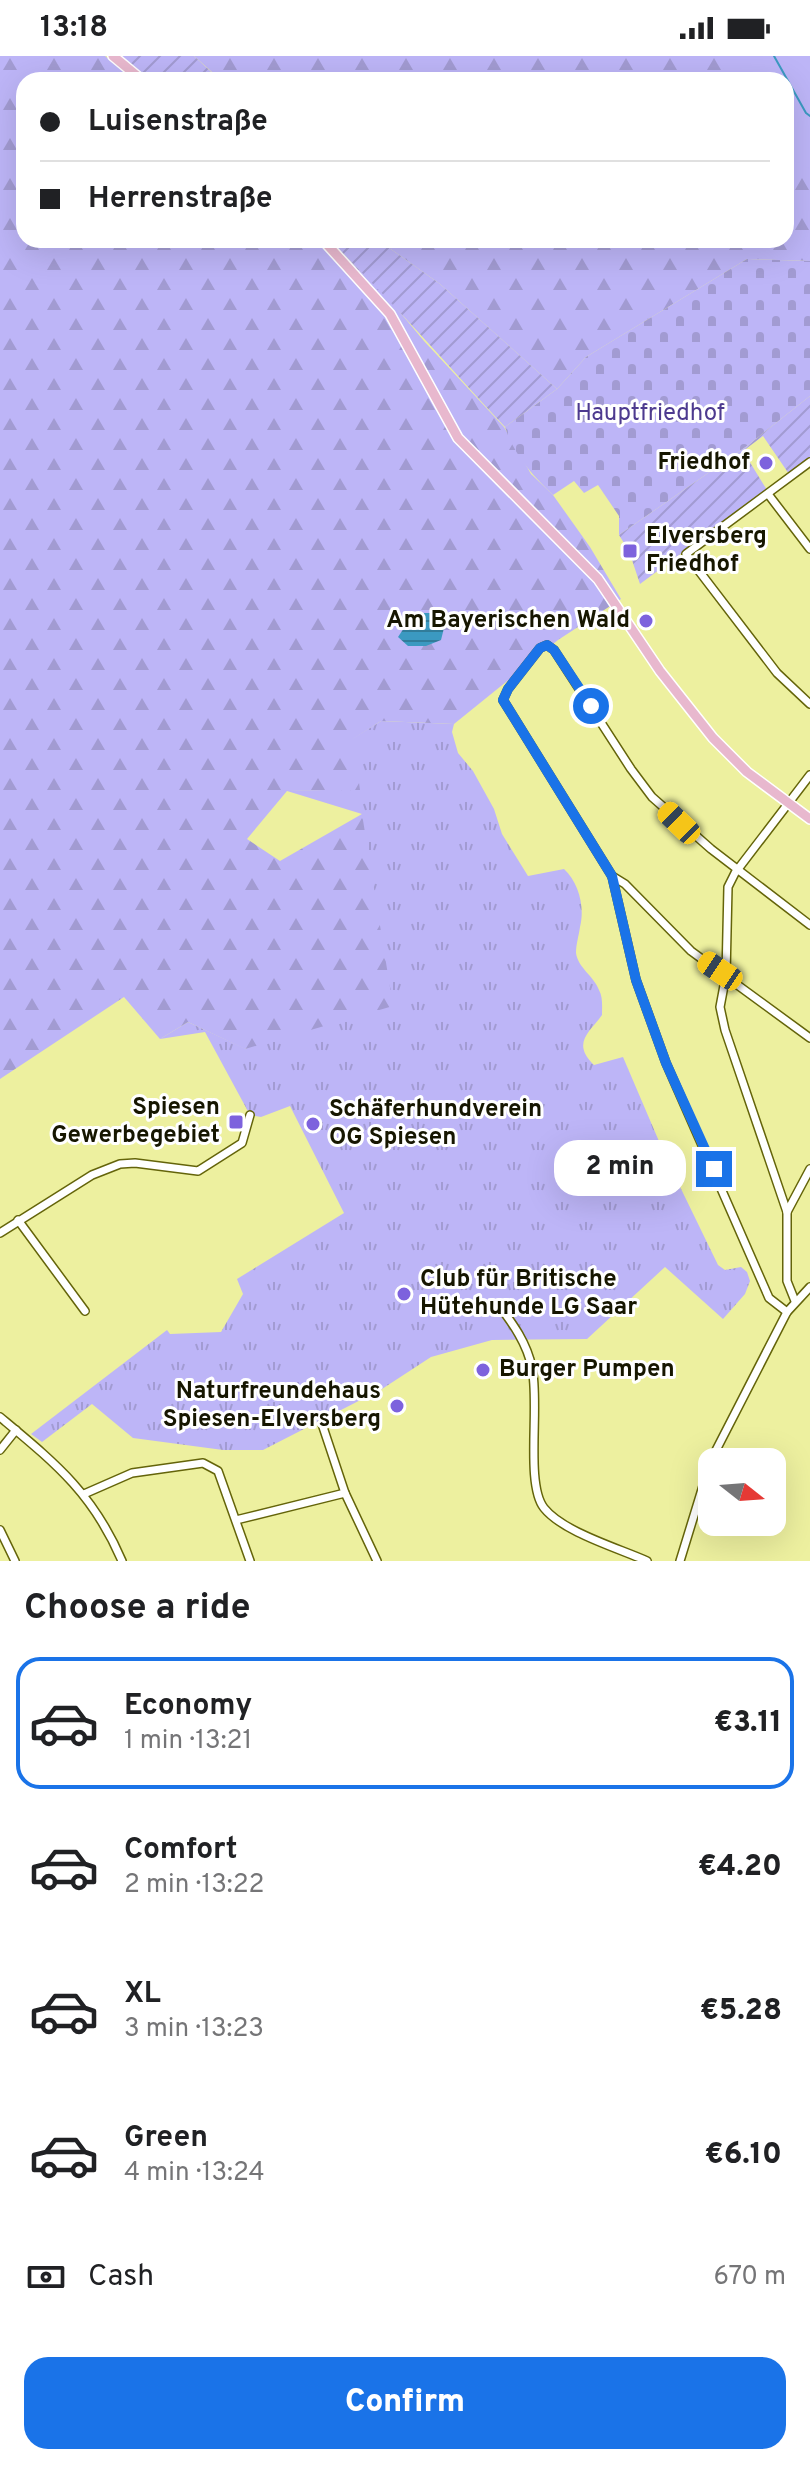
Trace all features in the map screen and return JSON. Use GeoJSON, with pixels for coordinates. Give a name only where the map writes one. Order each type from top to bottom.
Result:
{"type":"FeatureCollection","features":[{"type":"Feature","properties":{"kind":"main road"},"geometry":{"type":"LineString","coordinates":[[113,56],[132,72]]}},
{"type":"Feature","properties":{"kind":"main road"},"geometry":{"type":"LineString","coordinates":[[330,248],[390,314],[458,438],[584,561],[660,671],[713,738],[747,772],[810,819]]}},
{"type":"Feature","properties":{"kind":"street"},"geometry":{"type":"LineString","coordinates":[[810,462],[686,554],[777,673],[810,704]]}},
{"type":"Feature","properties":{"kind":"street"},"geometry":{"type":"LineString","coordinates":[[768,494],[810,549]]}},
{"type":"Feature","properties":{"kind":"street"},"geometry":{"type":"LineString","coordinates":[[787,1312],[769,1298],[666,1063],[636,980],[612,876],[503,700],[540,648],[547,645],[554,650],[652,797],[679,823],[810,925]]}},
{"type":"Feature","properties":{"kind":"street"},"geometry":{"type":"LineString","coordinates":[[795,1301],[787,1281],[787,1212],[720,1007],[726,975],[728,887],[738,869],[810,775]]}},
{"type":"Feature","properties":{"kind":"street"},"geometry":{"type":"LineString","coordinates":[[612,876],[625,884],[691,951],[810,1038]]}},
{"type":"Feature","properties":{"kind":"street"},"geometry":{"type":"LineString","coordinates":[[0,1233],[92,1175],[120,1164],[198,1171],[242,1143],[250,1115]]}},
{"type":"Feature","properties":{"kind":"street"},"geometry":{"type":"LineString","coordinates":[[787,1212],[810,1169]]}},
{"type":"Feature","properties":{"kind":"street"},"geometry":{"type":"LineString","coordinates":[[18,1220],[85,1311]]}},
{"type":"Feature","properties":{"kind":"street"},"geometry":{"type":"LineString","coordinates":[[680,1561],[709,1464],[787,1312],[810,1287]]}},
{"type":"Feature","properties":{"kind":"street"},"geometry":{"type":"LineString","coordinates":[[498,1304],[523,1339],[533,1370],[536,1423],[534,1479],[543,1506],[566,1525],[647,1561]]}},
{"type":"Feature","properties":{"kind":"street"},"geometry":{"type":"LineString","coordinates":[[0,1417],[46,1455],[84,1494],[103,1520],[122,1561]]}},
{"type":"Feature","properties":{"kind":"street"},"geometry":{"type":"LineString","coordinates":[[322,1424],[345,1493],[377,1561]]}},
{"type":"Feature","properties":{"kind":"street"},"geometry":{"type":"LineString","coordinates":[[0,1450],[16,1430]]}},
{"type":"Feature","properties":{"kind":"street"},"geometry":{"type":"LineString","coordinates":[[84,1494],[132,1473],[203,1463],[218,1471],[250,1561]]}},
{"type":"Feature","properties":{"kind":"street"},"geometry":{"type":"LineString","coordinates":[[236,1520],[345,1493]]}},
{"type":"Feature","properties":{"kind":"street"},"geometry":{"type":"LineString","coordinates":[[0,1530],[15,1561]]}},
{"type":"Feature","properties":{"kind":"green space"},"geometry":{"type":"Polygon","coordinates":[[[0,56],[105,56],[125,72],[16,72],[16,248],[336,248],[384,293],[504,427],[531,474],[553,495],[590,547],[621,599],[558,640],[454,724],[381,721],[353,739],[360,790],[287,791],[247,839],[280,861],[362,814],[393,1006],[245,1049],[188,1022],[160,1039],[124,997],[0,1079],[0,56]]]}},
{"type":"Feature","properties":{"kind":"green space"},"geometry":{"type":"Polygon","coordinates":[[[120,56],[194,56],[211,72],[139,72],[120,56]]]}},
{"type":"Feature","properties":{"kind":"green space"},"geometry":{"type":"Polygon","coordinates":[[[194,56],[810,56],[810,261],[747,259],[586,357],[557,389],[440,284],[389,248],[794,248],[794,72],[212,72],[194,56]]]}},
{"type":"Feature","properties":{"kind":"green space"},"geometry":{"type":"Polygon","coordinates":[[[714,56],[810,56],[810,169],[794,160],[794,72],[726,72],[714,56]]]}},
{"type":"Feature","properties":{"kind":"green space"},"geometry":{"type":"Polygon","coordinates":[[[337,248],[389,248],[440,284],[557,389],[505,427],[337,248]]]}},
{"type":"Feature","properties":{"kind":"green space","name":"Hauptfriedhof"},"geometry":{"type":"Polygon","coordinates":[[[747,259],[810,261],[810,396],[747,446],[619,535],[619,516],[598,485],[584,493],[574,481],[553,495],[513,447],[505,427],[557,389],[586,357],[747,259]]]}},
{"type":"Feature","properties":{"kind":"green space"},"geometry":{"type":"Polygon","coordinates":[[[810,396],[810,458],[789,474],[763,436],[743,451],[767,490],[640,584],[629,551],[619,535],[747,446],[810,396]]]}},
{"type":"Feature","properties":{"kind":"green space"},"geometry":{"type":"Polygon","coordinates":[[[381,721],[454,724],[452,732],[458,753],[473,771],[494,809],[502,834],[528,876],[564,869],[574,881],[582,911],[576,953],[597,985],[602,1002],[602,1015],[588,1032],[584,1050],[594,1065],[623,1057],[667,1160],[718,1265],[725,1270],[741,1267],[747,1272],[750,1281],[745,1294],[723,1319],[665,1267],[587,1339],[492,1340],[431,1357],[382,1389],[263,1450],[223,1450],[133,1438],[92,1404],[42,1442],[31,1434],[167,1330],[170,1334],[221,1332],[243,1294],[237,1279],[344,1213],[290,1106],[261,1117],[250,1115],[205,1032],[160,1039],[188,1022],[246,1049],[362,814],[287,791],[359,789],[352,739],[381,721]]]}},
{"type":"Feature","properties":{"kind":"water"},"geometry":{"type":"Polygon","coordinates":[[[414,613],[430,613],[446,620],[441,640],[426,646],[408,646],[398,637],[414,613]]]}},
{"type":"Feature","properties":{"kind":"waterway"},"geometry":{"type":"LineString","coordinates":[[774,56],[783,72]]}},
{"type":"Feature","properties":{"kind":"waterway"},"geometry":{"type":"LineString","coordinates":[[794,92],[810,116]]}},
{"type":"Feature","properties":{"kind":"place","name":"Friedhof"},"geometry":{"type":"Point","coordinates":[766,463]}},
{"type":"Feature","properties":{"kind":"place","name":"Elversberg Friedhof"},"geometry":{"type":"Point","coordinates":[630,551]}},
{"type":"Feature","properties":{"kind":"place","name":"Am Bayerischen Wald"},"geometry":{"type":"Point","coordinates":[646,621]}},
{"type":"Feature","properties":{"kind":"place","name":"Spiesen Gewerbegebiet"},"geometry":{"type":"Point","coordinates":[236,1122]}},
{"type":"Feature","properties":{"kind":"place","name":"Schäferhundverein OG Spiesen"},"geometry":{"type":"Point","coordinates":[313,1124]}},
{"type":"Feature","properties":{"kind":"place","name":"Club für Britische Hütehunde LG Saar"},"geometry":{"type":"Point","coordinates":[404,1294]}},
{"type":"Feature","properties":{"kind":"place","name":"Burger Pumpen"},"geometry":{"type":"Point","coordinates":[483,1370]}},
{"type":"Feature","properties":{"kind":"place","name":"Naturfreundehaus Spiesen-Elversberg"},"geometry":{"type":"Point","coordinates":[397,1406]}},
{"type":"Feature","properties":{"kind":"route"},"geometry":{"type":"LineString","coordinates":[[591,706],[554,650],[547,645],[540,648],[503,700],[612,876],[636,980],[666,1063],[714,1169]]}}]}
